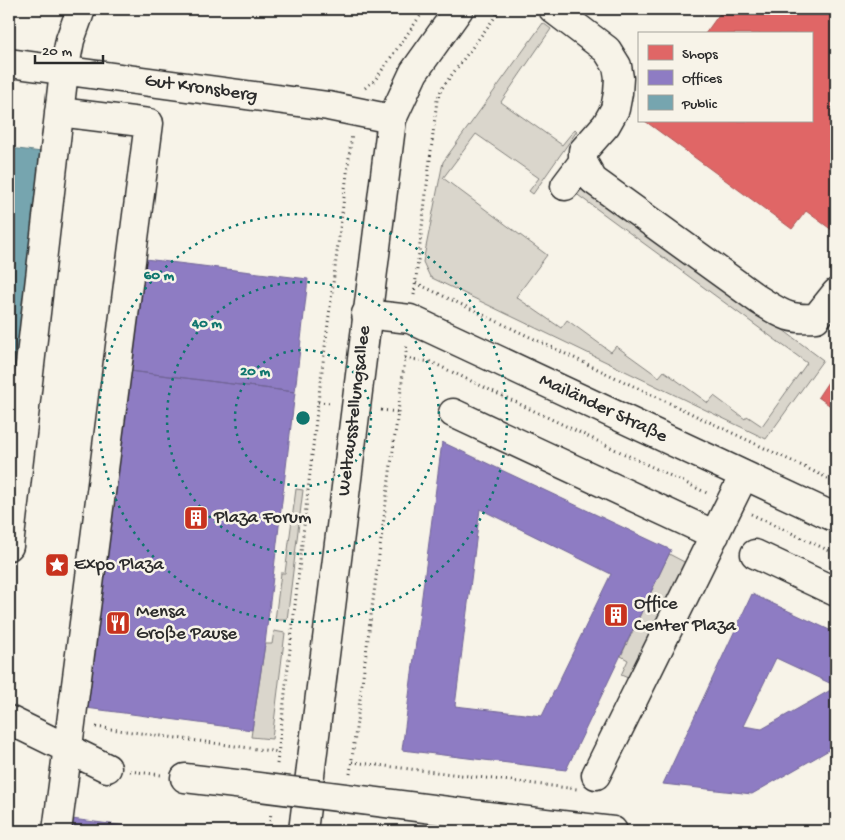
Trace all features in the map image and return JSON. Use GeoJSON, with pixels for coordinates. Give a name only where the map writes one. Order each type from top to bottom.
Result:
{"type":"FeatureCollection","features":[{"type":"Feature","properties":{"kind":"street"},"geometry":{"type":"LineString","coordinates":[[9,546],[64,71],[70,40],[81,9]]}},
{"type":"Feature","properties":{"kind":"street","name":"Weltausstellungsallee"},"geometry":{"type":"LineString","coordinates":[[303,831],[357,407],[366,314],[392,120],[414,72],[459,9]]}},
{"type":"Feature","properties":{"kind":"street"},"geometry":{"type":"LineString","coordinates":[[554,9],[607,50],[617,66],[619,78],[615,109],[606,124],[583,151],[583,162],[593,180],[759,300],[780,313],[797,320],[816,318],[836,293]]}},
{"type":"Feature","properties":{"kind":"street","name":"Gut Kronsberg"},"geometry":{"type":"LineString","coordinates":[[9,63],[328,106],[392,120]]}},
{"type":"Feature","properties":{"kind":"street"},"geometry":{"type":"LineString","coordinates":[[57,831],[149,123],[59,112]]}},
{"type":"Feature","properties":{"kind":"street"},"geometry":{"type":"LineString","coordinates":[[565,186],[583,162]]}},
{"type":"Feature","properties":{"kind":"street","name":"Mailänder Straße"},"geometry":{"type":"LineString","coordinates":[[366,314],[410,319],[836,518]]}},
{"type":"Feature","properties":{"kind":"street"},"geometry":{"type":"LineString","coordinates":[[453,412],[715,535]]}},
{"type":"Feature","properties":{"kind":"street"},"geometry":{"type":"LineString","coordinates":[[596,776],[744,475]]}},
{"type":"Feature","properties":{"kind":"street"},"geometry":{"type":"LineString","coordinates":[[755,554],[836,592]]}},
{"type":"Feature","properties":{"kind":"street"},"geometry":{"type":"LineString","coordinates":[[9,720],[69,736],[107,768]]}},
{"type":"Feature","properties":{"kind":"street"},"geometry":{"type":"LineString","coordinates":[[185,778],[613,831]]}},
{"type":"Feature","properties":{"kind":"path"},"geometry":{"type":"LineString","coordinates":[[276,772],[318,402],[356,112],[362,92],[375,80],[425,9]]}},
{"type":"Feature","properties":{"kind":"path"},"geometry":{"type":"LineString","coordinates":[[349,782],[404,358],[416,283],[437,100],[442,88],[501,9]]}},
{"type":"Feature","properties":{"kind":"path"},"geometry":{"type":"LineString","coordinates":[[416,283],[836,482]]}},
{"type":"Feature","properties":{"kind":"path"},"geometry":{"type":"LineString","coordinates":[[404,358],[431,362],[836,554]]}},
{"type":"Feature","properties":{"kind":"path"},"geometry":{"type":"LineString","coordinates":[[69,736],[278,752]]}},
{"type":"Feature","properties":{"kind":"path"},"geometry":{"type":"LineString","coordinates":[[352,762],[594,791],[596,776]]}},
{"type":"Feature","properties":{"kind":"path"},"geometry":{"type":"LineString","coordinates":[[107,768],[185,778]]}},
{"type":"Feature","properties":{"kind":"path"},"geometry":{"type":"LineString","coordinates":[[269,831],[271,810]]}},
{"type":"Feature","properties":{"kind":"path"},"geometry":{"type":"LineString","coordinates":[[343,831],[344,821]]}},
{"type":"Feature","properties":{"kind":"shaded area"},"geometry":{"type":"Polygon","coordinates":[[[543,23],[551,29],[501,102],[562,145],[575,129],[577,131],[533,194],[529,191],[539,178],[476,134],[443,178],[547,255],[516,297],[561,328],[567,320],[611,352],[616,346],[659,377],[664,371],[708,403],[714,396],[745,419],[747,416],[762,426],[807,363],[571,190],[580,177],[823,360],[766,439],[430,277],[423,262],[443,162],[543,23]]]}},
{"type":"Feature","properties":{"kind":"shaded area"},"geometry":{"type":"Polygon","coordinates":[[[296,489],[303,490],[287,620],[275,620],[281,573],[285,573],[296,489]]]}},
{"type":"Feature","properties":{"kind":"shaded area"},"geometry":{"type":"Polygon","coordinates":[[[669,554],[690,565],[635,681],[621,675],[628,660],[621,656],[669,554]]]}},
{"type":"Feature","properties":{"kind":"shaded area"},"geometry":{"type":"Polygon","coordinates":[[[274,631],[285,633],[272,739],[251,737],[265,644],[272,644],[274,631]]]}},
{"type":"Feature","properties":{"kind":"building: Shops"},"geometry":{"type":"Polygon","coordinates":[[[723,9],[836,9],[836,233],[806,211],[792,229],[646,122],[812,122],[812,32],[706,32],[723,9]]]}},
{"type":"Feature","properties":{"kind":"building: Shops"},"geometry":{"type":"Polygon","coordinates":[[[836,370],[836,410],[818,397],[836,370]]]}},
{"type":"Feature","properties":{"kind":"building: Offices"},"geometry":{"type":"Polygon","coordinates":[[[145,259],[308,279],[295,392],[130,371],[145,259]]]}},
{"type":"Feature","properties":{"kind":"building: Offices","name":"Plaza Forum"},"geometry":{"type":"Polygon","coordinates":[[[130,371],[295,392],[265,644],[252,730],[86,708],[130,371]]]}},
{"type":"Feature","properties":{"kind":"building: Offices","name":"Office Center Plaza"},"geometry":{"type":"Polygon","coordinates":[[[442,442],[671,550],[566,770],[402,750],[442,442]],[[480,509],[455,706],[542,716],[611,574],[480,509]]]}},
{"type":"Feature","properties":{"kind":"building: Offices"},"geometry":{"type":"Polygon","coordinates":[[[752,594],[836,633],[836,686],[776,658],[743,726],[762,729],[836,687],[836,746],[752,794],[663,784],[752,594]]]}},
{"type":"Feature","properties":{"kind":"building: Offices"},"geometry":{"type":"Polygon","coordinates":[[[72,819],[163,831],[70,831],[72,819]]]}},
{"type":"Feature","properties":{"kind":"building: Public"},"geometry":{"type":"Polygon","coordinates":[[[9,148],[42,152],[9,422],[9,148]]]}},
{"type":"Feature","properties":{"kind":"place","name":"Plaza Forum"},"geometry":{"type":"Point","coordinates":[196,518]}},
{"type":"Feature","properties":{"kind":"place","name":"Expo Plaza"},"geometry":{"type":"Point","coordinates":[57,565]}},
{"type":"Feature","properties":{"kind":"place","name":"Office Center Plaza"},"geometry":{"type":"Point","coordinates":[616,615]}},
{"type":"Feature","properties":{"kind":"place","name":"Mensa Große Pause"},"geometry":{"type":"Point","coordinates":[118,623]}}]}
